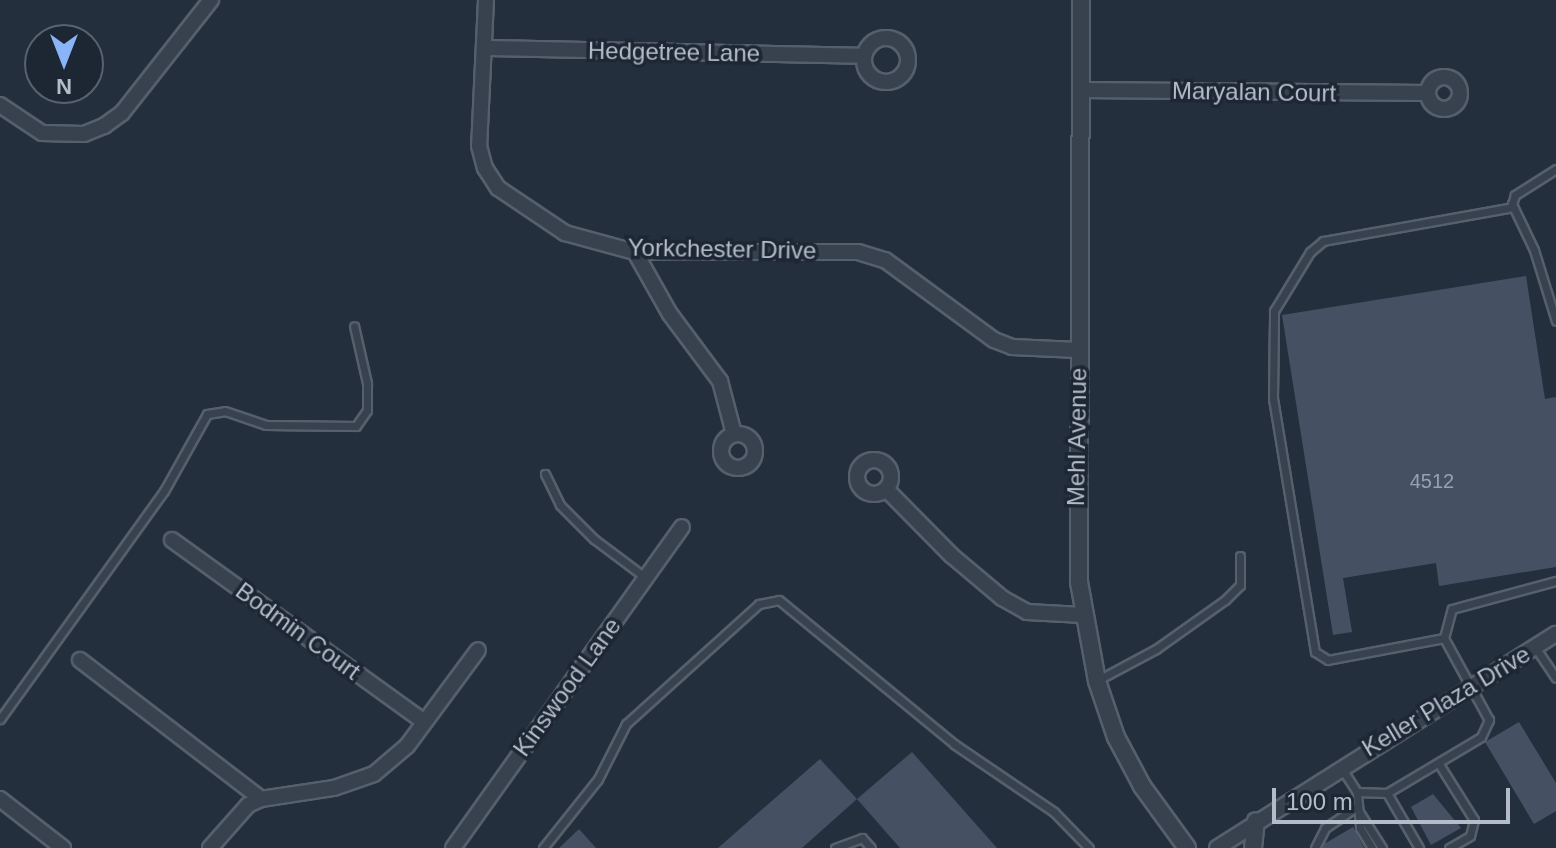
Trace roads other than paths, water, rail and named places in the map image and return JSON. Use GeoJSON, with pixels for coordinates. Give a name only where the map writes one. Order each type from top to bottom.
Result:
{"type":"FeatureCollection","features":[{"type":"Feature","properties":{"kind":"street"},"geometry":{"type":"LineString","coordinates":[[0,105],[42,133],[84,134],[104,126],[122,113],[211,0]]}},
{"type":"Feature","properties":{"kind":"street","name":"Yorkchester Drive"},"geometry":{"type":"LineString","coordinates":[[486,0],[479,146],[485,168],[498,188],[565,233],[635,252],[858,252],[885,260],[994,340],[1012,347],[1078,350]]}},
{"type":"Feature","properties":{"kind":"street","name":"Mehl Avenue"},"geometry":{"type":"LineString","coordinates":[[1081,0],[1076,549],[1083,615],[1097,681],[1116,737],[1142,786],[1187,848]]}},
{"type":"Feature","properties":{"kind":"street","name":"Hedgetree Lane"},"geometry":{"type":"LineString","coordinates":[[485,48],[864,56]]}},
{"type":"Feature","properties":{"kind":"street","name":"Maryalan Court"},"geometry":{"type":"LineString","coordinates":[[1080,90],[1428,93]]}},
{"type":"Feature","properties":{"kind":"street"},"geometry":{"type":"LineString","coordinates":[[635,252],[670,314],[720,381],[734,434]]}},
{"type":"Feature","properties":{"kind":"street"},"geometry":{"type":"LineString","coordinates":[[886,489],[951,555],[1002,598],[1027,612],[1083,615]]}},
{"type":"Feature","properties":{"kind":"street","name":"Kinswood Lane"},"geometry":{"type":"LineString","coordinates":[[453,848],[682,527]]}},
{"type":"Feature","properties":{"kind":"street","name":"Bodmin Court"},"geometry":{"type":"LineString","coordinates":[[172,540],[424,722]]}},
{"type":"Feature","properties":{"kind":"street","name":"Keller Plaza Drive"},"geometry":{"type":"LineString","coordinates":[[1217,848],[1340,766],[1556,634]]}},
{"type":"Feature","properties":{"kind":"street"},"geometry":{"type":"LineString","coordinates":[[210,848],[248,805],[261,799],[334,788],[374,774],[424,722],[478,650]]}},
{"type":"Feature","properties":{"kind":"street"},"geometry":{"type":"LineString","coordinates":[[80,660],[261,799]]}},
{"type":"Feature","properties":{"kind":"street"},"geometry":{"type":"LineString","coordinates":[[0,799],[63,848]]}},
{"type":"Feature","properties":{"kind":"street"},"geometry":{"type":"LineString","coordinates":[[1253,848],[1256,821]]}},
{"type":"Feature","properties":{"kind":"lane"},"geometry":{"type":"LineString","coordinates":[[1556,169],[1515,195],[1513,207],[1534,250],[1556,321]]}},
{"type":"Feature","properties":{"kind":"lane"},"geometry":{"type":"LineString","coordinates":[[1444,638],[1328,660],[1315,652],[1273,399],[1274,311],[1310,252],[1323,241],[1513,207]]}},
{"type":"Feature","properties":{"kind":"lane"},"geometry":{"type":"LineString","coordinates":[[0,719],[164,491],[207,414],[225,411],[266,425],[356,426],[367,410],[367,383],[354,326]]}},
{"type":"Feature","properties":{"kind":"lane"},"geometry":{"type":"LineString","coordinates":[[545,474],[560,505],[594,539],[646,578]]}},
{"type":"Feature","properties":{"kind":"lane"},"geometry":{"type":"LineString","coordinates":[[1097,681],[1156,649],[1225,600],[1240,585],[1240,556]]}},
{"type":"Feature","properties":{"kind":"lane"},"geometry":{"type":"LineString","coordinates":[[1357,792],[1387,793],[1481,737],[1489,720],[1444,638],[1452,609],[1556,581]]}},
{"type":"Feature","properties":{"kind":"lane"},"geometry":{"type":"LineString","coordinates":[[543,848],[598,779],[626,724],[759,604],[779,600],[954,744],[1054,812],[1089,848]]}},
{"type":"Feature","properties":{"kind":"lane"},"geometry":{"type":"LineString","coordinates":[[1534,647],[1556,678]]}},
{"type":"Feature","properties":{"kind":"lane"},"geometry":{"type":"LineString","coordinates":[[1439,764],[1474,820],[1470,836],[1449,848]]}},
{"type":"Feature","properties":{"kind":"lane"},"geometry":{"type":"LineString","coordinates":[[1340,766],[1357,792],[1356,807],[1372,848]]}},
{"type":"Feature","properties":{"kind":"lane"},"geometry":{"type":"LineString","coordinates":[[1387,793],[1419,848]]}},
{"type":"Feature","properties":{"kind":"lane"},"geometry":{"type":"LineString","coordinates":[[1315,848],[1325,828],[1356,807]]}},
{"type":"Feature","properties":{"kind":"lane"},"geometry":{"type":"LineString","coordinates":[[1356,807],[1382,848]]}},
{"type":"Feature","properties":{"kind":"lane"},"geometry":{"type":"LineString","coordinates":[[835,848],[862,838],[871,848]]}}]}
